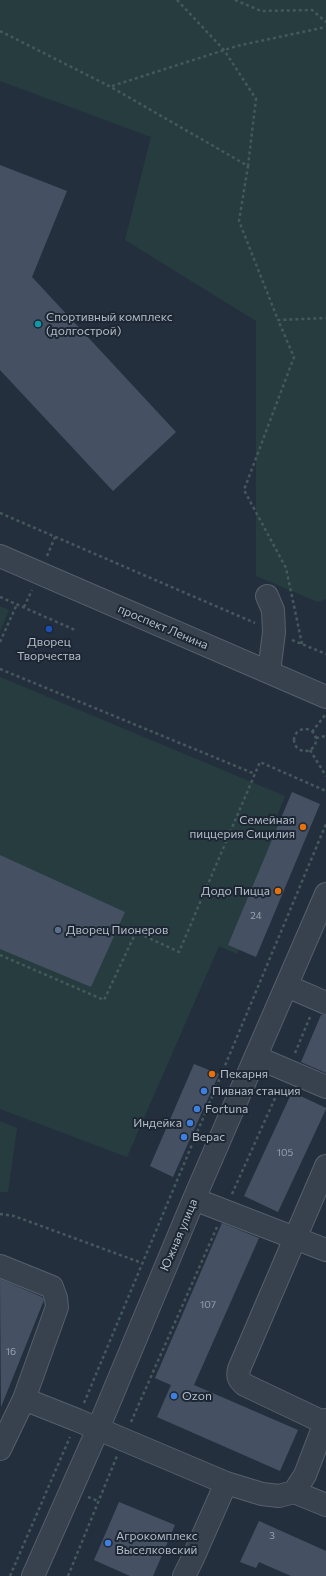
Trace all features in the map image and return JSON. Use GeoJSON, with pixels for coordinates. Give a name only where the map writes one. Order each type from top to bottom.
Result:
{"type":"FeatureCollection","features":[{"type":"Feature","properties":{"kind":"street","name":"проспект Ленина"},"geometry":{"type":"LineString","coordinates":[[0,556],[269,672],[325,706]]}},
{"type":"Feature","properties":{"kind":"street"},"geometry":{"type":"LineString","coordinates":[[266,596],[273,610],[274,632],[269,672]]}},
{"type":"Feature","properties":{"kind":"street","name":"Южная улица"},"geometry":{"type":"LineString","coordinates":[[33,1576],[98,1429],[194,1199],[326,894]]}},
{"type":"Feature","properties":{"kind":"street"},"geometry":{"type":"LineString","coordinates":[[287,986],[322,1002]]}},
{"type":"Feature","properties":{"kind":"street"},"geometry":{"type":"LineString","coordinates":[[256,1057],[326,1087]]}},
{"type":"Feature","properties":{"kind":"street"},"geometry":{"type":"LineString","coordinates":[[294,1492],[305,1475],[325,1421],[245,1385],[240,1381],[238,1375],[239,1369],[294,1238],[326,1166]]}},
{"type":"Feature","properties":{"kind":"street"},"geometry":{"type":"LineString","coordinates":[[194,1199],[326,1250]]}},
{"type":"Feature","properties":{"kind":"street"},"geometry":{"type":"LineString","coordinates":[[0,1266],[52,1288],[56,1298],[57,1308],[24,1399],[0,1449]]}},
{"type":"Feature","properties":{"kind":"street"},"geometry":{"type":"LineString","coordinates":[[24,1399],[226,1483],[262,1494],[279,1496],[294,1492],[326,1505]]}},
{"type":"Feature","properties":{"kind":"street"},"geometry":{"type":"LineString","coordinates":[[184,1576],[226,1483]]}},
{"type":"Feature","properties":{"kind":"path"},"geometry":{"type":"LineString","coordinates":[[177,0],[224,50],[256,99],[240,221],[278,320],[294,357],[244,490],[286,568],[302,644]]}},
{"type":"Feature","properties":{"kind":"path"},"geometry":{"type":"LineString","coordinates":[[235,0],[262,11],[312,10],[326,22]]}},
{"type":"Feature","properties":{"kind":"path"},"geometry":{"type":"LineString","coordinates":[[111,86],[237,46],[326,28]]}},
{"type":"Feature","properties":{"kind":"path"},"geometry":{"type":"LineString","coordinates":[[0,31],[111,86],[248,166]]}},
{"type":"Feature","properties":{"kind":"path"},"geometry":{"type":"LineString","coordinates":[[278,320],[326,318]]}},
{"type":"Feature","properties":{"kind":"path"},"geometry":{"type":"LineString","coordinates":[[0,513],[326,654]]}},
{"type":"Feature","properties":{"kind":"path"},"geometry":{"type":"LineString","coordinates":[[0,597],[75,630]]}},
{"type":"Feature","properties":{"kind":"path"},"geometry":{"type":"LineString","coordinates":[[0,642],[17,604]]}},
{"type":"Feature","properties":{"kind":"path"},"geometry":{"type":"LineString","coordinates":[[0,668],[255,774]]}},
{"type":"Feature","properties":{"kind":"path"},"geometry":{"type":"LineString","coordinates":[[312,732],[325,706]]}},
{"type":"Feature","properties":{"kind":"path"},"geometry":{"type":"LineString","coordinates":[[306,729],[312,732],[316,738],[315,745],[310,750],[300,750],[294,741],[296,734],[299,731],[306,729]]}},
{"type":"Feature","properties":{"kind":"path"},"geometry":{"type":"LineString","coordinates":[[316,738],[326,736]]}},
{"type":"Feature","properties":{"kind":"path"},"geometry":{"type":"LineString","coordinates":[[310,750],[326,776]]}},
{"type":"Feature","properties":{"kind":"path"},"geometry":{"type":"LineString","coordinates":[[0,955],[104,1000],[136,932],[179,952],[260,762],[326,791]]}},
{"type":"Feature","properties":{"kind":"path"},"geometry":{"type":"LineString","coordinates":[[10,1576],[77,1420],[326,824]]}},
{"type":"Feature","properties":{"kind":"path"},"geometry":{"type":"LineString","coordinates":[[68,1576],[124,1440],[287,1070],[322,1002]]}},
{"type":"Feature","properties":{"kind":"path"},"geometry":{"type":"LineString","coordinates":[[0,1214],[14,1216],[142,1263]]}},
{"type":"Feature","properties":{"kind":"green space"},"geometry":{"type":"Polygon","coordinates":[[[0,0],[326,0],[326,599],[318,602],[256,576],[256,321],[125,240],[151,137],[0,81],[0,0]]]}},
{"type":"Feature","properties":{"kind":"green space"},"geometry":{"type":"Polygon","coordinates":[[[0,606],[9,610],[0,631],[0,606]]]}},
{"type":"Feature","properties":{"kind":"green space"},"geometry":{"type":"Polygon","coordinates":[[[0,677],[285,796],[277,816],[292,822],[237,954],[219,946],[127,1157],[0,1109],[0,677]]]}},
{"type":"Feature","properties":{"kind":"green space"},"geometry":{"type":"Polygon","coordinates":[[[0,1121],[17,1128],[8,1192],[0,1192],[0,1121]]]}},
{"type":"Feature","properties":{"kind":"building","name":"Спортивный комплекс (долгострой)"},"geometry":{"type":"Polygon","coordinates":[[[0,165],[67,191],[32,277],[176,432],[113,491],[0,370],[0,165]]]}},
{"type":"Feature","properties":{"kind":"building"},"geometry":{"type":"Polygon","coordinates":[[[292,792],[320,804],[256,957],[228,945],[292,792]]]}},
{"type":"Feature","properties":{"kind":"building","name":"Дворец Пионеров"},"geometry":{"type":"Polygon","coordinates":[[[0,855],[125,912],[91,987],[0,949],[0,855]]]}},
{"type":"Feature","properties":{"kind":"building"},"geometry":{"type":"Polygon","coordinates":[[[321,1015],[326,1015],[326,1073],[301,1062],[321,1015]]]}},
{"type":"Feature","properties":{"kind":"building"},"geometry":{"type":"Polygon","coordinates":[[[194,1064],[219,1074],[173,1177],[150,1166],[194,1064]]]}},
{"type":"Feature","properties":{"kind":"building"},"geometry":{"type":"Polygon","coordinates":[[[292,1092],[326,1109],[278,1212],[244,1196],[292,1092]]]}},
{"type":"Feature","properties":{"kind":"building"},"geometry":{"type":"Polygon","coordinates":[[[222,1223],[259,1238],[194,1385],[298,1430],[280,1471],[157,1417],[171,1385],[155,1378],[222,1223]]]}},
{"type":"Feature","properties":{"kind":"building"},"geometry":{"type":"Polygon","coordinates":[[[0,1279],[42,1297],[44,1300],[1,1407],[0,1279]]]}},
{"type":"Feature","properties":{"kind":"building"},"geometry":{"type":"Polygon","coordinates":[[[119,1502],[175,1525],[153,1576],[130,1576],[94,1560],[119,1502]]]}},
{"type":"Feature","properties":{"kind":"building"},"geometry":{"type":"Polygon","coordinates":[[[259,1521],[326,1551],[326,1576],[291,1576],[259,1562],[256,1568],[240,1562],[259,1521]]]}},
{"type":"Feature","properties":{"kind":"place","name":"Спортивный комплекс (долгострой)"},"geometry":{"type":"Point","coordinates":[38,324]}},
{"type":"Feature","properties":{"kind":"place","name":"Дворец Творчества"},"geometry":{"type":"Point","coordinates":[49,629]}},
{"type":"Feature","properties":{"kind":"place","name":"Семейная пиццерия Сицилия"},"geometry":{"type":"Point","coordinates":[303,827]}},
{"type":"Feature","properties":{"kind":"place","name":"Додо Пицца"},"geometry":{"type":"Point","coordinates":[278,891]}},
{"type":"Feature","properties":{"kind":"place","name":"Дворец Пионеров"},"geometry":{"type":"Point","coordinates":[58,930]}},
{"type":"Feature","properties":{"kind":"place","name":"Пекарня"},"geometry":{"type":"Point","coordinates":[212,1074]}},
{"type":"Feature","properties":{"kind":"place","name":"Пивная станция"},"geometry":{"type":"Point","coordinates":[204,1091]}},
{"type":"Feature","properties":{"kind":"place","name":"Fortuna"},"geometry":{"type":"Point","coordinates":[197,1109]}},
{"type":"Feature","properties":{"kind":"place","name":"Индейка"},"geometry":{"type":"Point","coordinates":[190,1123]}},
{"type":"Feature","properties":{"kind":"place","name":"Верас"},"geometry":{"type":"Point","coordinates":[184,1137]}},
{"type":"Feature","properties":{"kind":"place","name":"Ozon"},"geometry":{"type":"Point","coordinates":[174,1396]}},
{"type":"Feature","properties":{"kind":"place","name":"Агрокомплекс Выселковский"},"geometry":{"type":"Point","coordinates":[108,1543]}}]}
